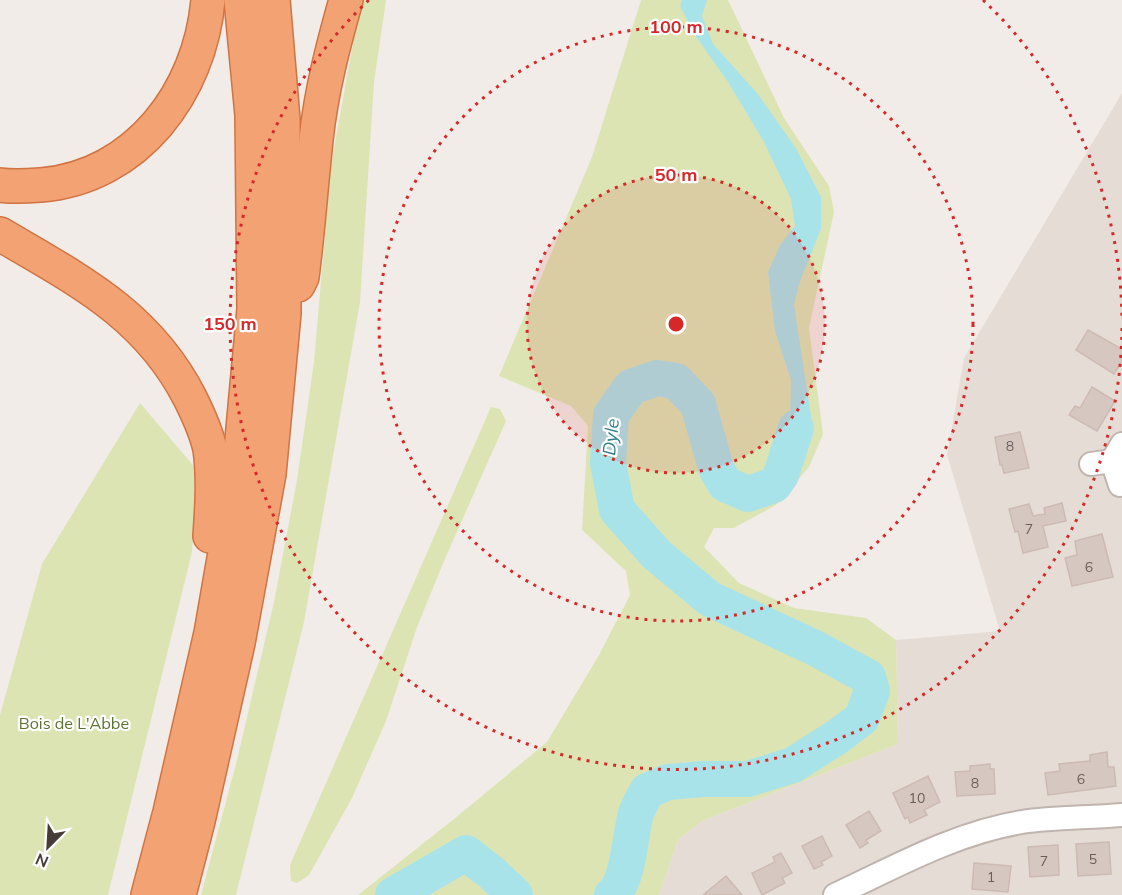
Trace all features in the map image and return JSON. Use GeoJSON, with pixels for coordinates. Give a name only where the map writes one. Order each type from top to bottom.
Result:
{"type":"FeatureCollection","features":[{"type":"Feature","properties":{"kind":"highway"},"geometry":{"type":"LineString","coordinates":[[0,185],[13,187],[60,183],[104,169],[140,144],[175,103],[194,64],[208,0]]}},
{"type":"Feature","properties":{"kind":"highway"},"geometry":{"type":"LineString","coordinates":[[148,895],[170,812],[211,633],[239,472],[254,309],[252,116],[241,0]]}},
{"type":"Feature","properties":{"kind":"highway"},"geometry":{"type":"LineString","coordinates":[[179,895],[238,643],[269,474],[284,313],[283,119],[273,0]]}},
{"type":"Feature","properties":{"kind":"highway"},"geometry":{"type":"LineString","coordinates":[[284,313],[302,277],[316,138],[332,51],[346,0]]}},
{"type":"Feature","properties":{"kind":"highway"},"geometry":{"type":"LineString","coordinates":[[0,234],[71,275],[114,304],[147,335],[177,373],[200,419],[210,449],[211,633]]}},
{"type":"Feature","properties":{"kind":"street"},"geometry":{"type":"LineString","coordinates":[[1108,456],[1120,485]]}},
{"type":"Feature","properties":{"kind":"street"},"geometry":{"type":"LineString","coordinates":[[835,895],[960,837],[988,829],[1023,822],[1122,815]]}},
{"type":"Feature","properties":{"kind":"shaded area"},"geometry":{"type":"Polygon","coordinates":[[[1122,93],[1122,895],[659,895],[678,840],[702,821],[898,744],[896,640],[1000,631],[947,455],[964,358],[1122,93]]]}},
{"type":"Feature","properties":{"kind":"green space"},"geometry":{"type":"Polygon","coordinates":[[[363,0],[386,0],[374,82],[360,302],[304,622],[236,895],[201,895],[236,764],[274,602],[297,480],[314,362],[331,165],[357,21],[363,0]]]}},
{"type":"Feature","properties":{"kind":"green space"},"geometry":{"type":"Polygon","coordinates":[[[641,0],[728,0],[784,118],[829,186],[834,212],[809,328],[823,434],[809,467],[776,505],[734,528],[714,528],[704,547],[739,583],[794,608],[866,618],[896,640],[898,744],[702,821],[678,840],[659,895],[358,895],[547,742],[599,655],[630,595],[626,571],[582,530],[588,426],[571,406],[499,376],[592,157],[641,0]]]}},
{"type":"Feature","properties":{"kind":"green space","name":"Bois de L'Abbe"},"geometry":{"type":"Polygon","coordinates":[[[140,403],[197,470],[192,552],[108,895],[0,895],[0,715],[42,564],[140,403]]]}},
{"type":"Feature","properties":{"kind":"green space"},"geometry":{"type":"Polygon","coordinates":[[[491,407],[500,409],[506,421],[417,627],[386,721],[352,798],[309,875],[297,883],[291,881],[290,865],[491,407]]]}},
{"type":"Feature","properties":{"kind":"water"},"geometry":{"type":"Polygon","coordinates":[[[682,0],[707,0],[702,16],[713,44],[757,93],[796,148],[821,197],[821,229],[799,284],[794,305],[811,416],[807,450],[791,476],[781,475],[775,467],[790,423],[791,380],[775,331],[768,272],[780,245],[795,226],[791,199],[764,142],[728,82],[695,35],[680,6],[682,0]]]}},
{"type":"Feature","properties":{"kind":"building"},"geometry":{"type":"Polygon","coordinates":[[[1088,330],[1122,349],[1122,361],[1114,374],[1076,350],[1088,330]]]}},
{"type":"Feature","properties":{"kind":"building"},"geometry":{"type":"Polygon","coordinates":[[[1092,387],[1115,401],[1097,431],[1069,415],[1075,406],[1080,408],[1092,387]]]}},
{"type":"Feature","properties":{"kind":"building"},"geometry":{"type":"Polygon","coordinates":[[[1020,432],[1029,468],[1004,473],[1000,465],[995,437],[1020,432]]]}},
{"type":"Feature","properties":{"kind":"building"},"geometry":{"type":"Polygon","coordinates":[[[1062,503],[1066,521],[1043,526],[1048,547],[1023,553],[1018,531],[1015,532],[1009,509],[1029,504],[1033,516],[1045,514],[1044,508],[1062,503]]]}},
{"type":"Feature","properties":{"kind":"building"},"geometry":{"type":"Polygon","coordinates":[[[1102,534],[1113,577],[1072,586],[1065,558],[1077,555],[1075,541],[1102,534]]]}},
{"type":"Feature","properties":{"kind":"building"},"geometry":{"type":"Polygon","coordinates":[[[1107,752],[1108,767],[1114,767],[1116,786],[1048,795],[1045,773],[1060,771],[1059,764],[1090,761],[1090,755],[1107,752]]]}},
{"type":"Feature","properties":{"kind":"building"},"geometry":{"type":"Polygon","coordinates":[[[990,764],[990,769],[994,769],[995,794],[957,796],[955,772],[970,771],[970,766],[990,764]]]}},
{"type":"Feature","properties":{"kind":"building"},"geometry":{"type":"Polygon","coordinates":[[[928,776],[940,802],[924,810],[927,815],[910,823],[908,817],[905,819],[893,793],[928,776]]]}},
{"type":"Feature","properties":{"kind":"building"},"geometry":{"type":"Polygon","coordinates":[[[869,811],[881,831],[866,840],[868,843],[860,848],[846,825],[869,811]]]}},
{"type":"Feature","properties":{"kind":"building"},"geometry":{"type":"Polygon","coordinates":[[[822,836],[832,856],[821,862],[823,865],[814,869],[802,846],[822,836]]]}},
{"type":"Feature","properties":{"kind":"building"},"geometry":{"type":"Polygon","coordinates":[[[1109,842],[1111,874],[1078,876],[1076,844],[1109,842]]]}},
{"type":"Feature","properties":{"kind":"building"},"geometry":{"type":"Polygon","coordinates":[[[1058,845],[1059,875],[1030,877],[1028,847],[1058,845]]]}},
{"type":"Feature","properties":{"kind":"building"},"geometry":{"type":"Polygon","coordinates":[[[781,853],[792,873],[782,878],[785,883],[762,895],[752,873],[775,862],[773,857],[781,853]]]}},
{"type":"Feature","properties":{"kind":"building"},"geometry":{"type":"Polygon","coordinates":[[[974,863],[1011,866],[1008,892],[972,889],[974,863]]]}},
{"type":"Feature","properties":{"kind":"building"},"geometry":{"type":"Polygon","coordinates":[[[726,876],[742,895],[703,895],[726,876]]]}},
{"type":"Feature","properties":{"kind":"waterway","name":"Dyle"},"geometry":{"type":"LineString","coordinates":[[612,895],[622,880],[636,813],[647,791],[668,782],[748,779],[793,765],[862,718],[872,691],[868,677],[815,648],[710,599],[657,555],[617,510],[608,463],[611,415],[631,387],[657,378],[676,381],[698,404],[716,468],[725,484],[748,494],[774,485],[781,475],[796,428]]}},
{"type":"Feature","properties":{"kind":"waterway","name":"Dyle"},"geometry":{"type":"LineString","coordinates":[[393,895],[466,853],[515,895]]}}]}
